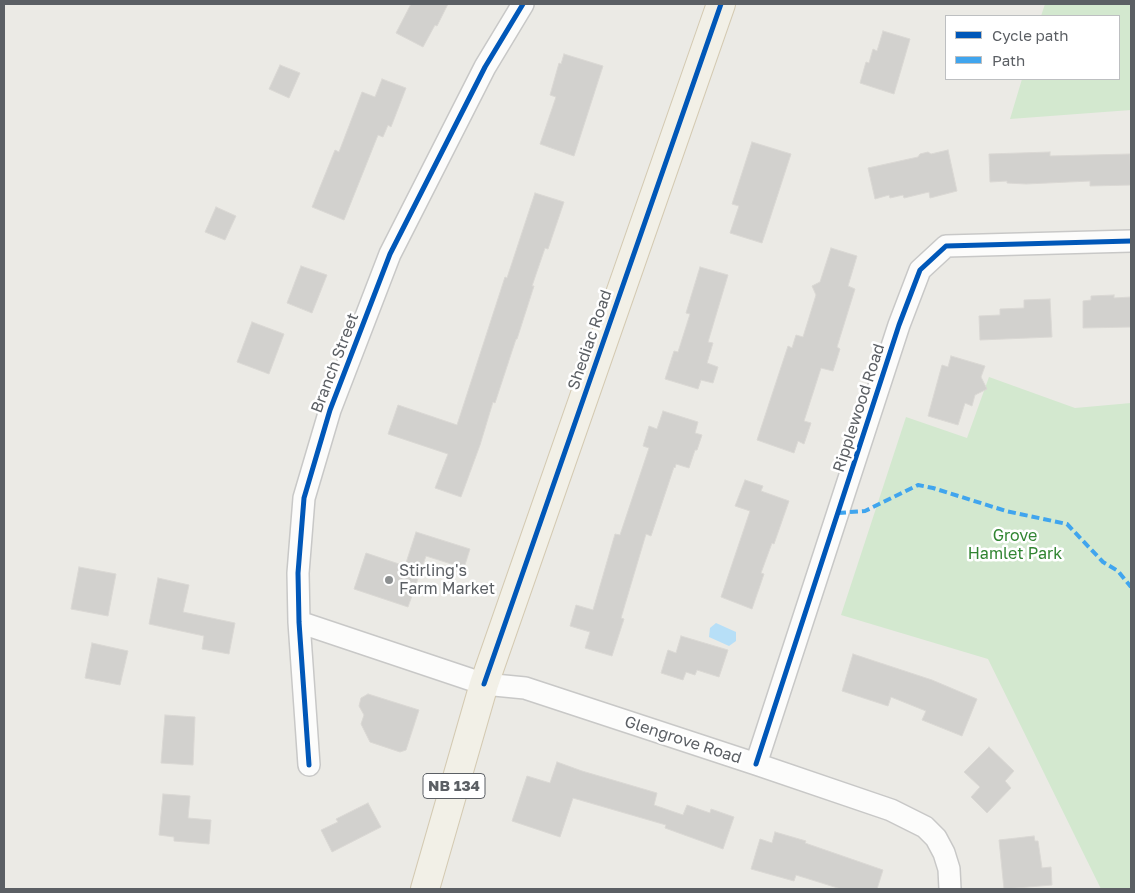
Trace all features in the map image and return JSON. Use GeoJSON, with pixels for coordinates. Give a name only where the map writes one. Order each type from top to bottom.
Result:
{"type":"FeatureCollection","features":[{"type":"Feature","properties":{"kind":"main road","name":"Shediac Road"},"geometry":{"type":"LineString","coordinates":[[425,889],[484,684],[721,4]]}},
{"type":"Feature","properties":{"kind":"street","name":"Branch Street"},"geometry":{"type":"LineString","coordinates":[[309,765],[299,622],[298,573],[304,498],[330,410],[390,254],[485,67],[523,4]]}},
{"type":"Feature","properties":{"kind":"street","name":"Ripplewood Road"},"geometry":{"type":"LineString","coordinates":[[756,764],[898,325],[920,270],[946,246],[1131,241]]}},
{"type":"Feature","properties":{"kind":"street"},"geometry":{"type":"LineString","coordinates":[[299,622],[484,684]]}},
{"type":"Feature","properties":{"kind":"street","name":"Glengrove Road"},"geometry":{"type":"LineString","coordinates":[[484,684],[525,688],[890,810],[925,827],[936,838],[944,853],[950,889]]}},
{"type":"Feature","properties":{"kind":"green space"},"geometry":{"type":"Polygon","coordinates":[[[1045,4],[1131,4],[1131,110],[1010,119],[1022,80],[1120,80],[1120,15],[1041,15],[1045,4]]]}},
{"type":"Feature","properties":{"kind":"green space","name":"Grove Hamlet Park"},"geometry":{"type":"Polygon","coordinates":[[[989,377],[1075,408],[1131,403],[1131,889],[1101,889],[988,659],[841,615],[906,417],[967,438],[989,377]]]}},
{"type":"Feature","properties":{"kind":"water"},"geometry":{"type":"Polygon","coordinates":[[[716,623],[736,632],[736,641],[729,646],[709,637],[710,628],[716,623]]]}},
{"type":"Feature","properties":{"kind":"building"},"geometry":{"type":"Polygon","coordinates":[[[411,4],[448,4],[437,26],[435,25],[423,47],[396,33],[411,4]]]}},
{"type":"Feature","properties":{"kind":"building"},"geometry":{"type":"Polygon","coordinates":[[[883,31],[910,39],[894,94],[860,83],[866,62],[869,63],[873,49],[877,51],[883,31]]]}},
{"type":"Feature","properties":{"kind":"building"},"geometry":{"type":"Polygon","coordinates":[[[564,54],[603,66],[574,156],[540,144],[556,97],[550,95],[559,63],[561,64],[564,54]]]}},
{"type":"Feature","properties":{"kind":"building"},"geometry":{"type":"Polygon","coordinates":[[[280,65],[300,73],[289,98],[269,89],[280,65]]]}},
{"type":"Feature","properties":{"kind":"building"},"geometry":{"type":"Polygon","coordinates":[[[382,79],[406,88],[391,127],[388,125],[383,137],[378,135],[344,220],[312,207],[335,150],[339,152],[362,92],[375,97],[382,79]]]}},
{"type":"Feature","properties":{"kind":"building"},"geometry":{"type":"Polygon","coordinates":[[[752,142],[791,154],[762,243],[730,233],[739,206],[732,204],[752,142]]]}},
{"type":"Feature","properties":{"kind":"building"},"geometry":{"type":"Polygon","coordinates":[[[948,150],[957,191],[930,198],[929,192],[904,198],[903,195],[890,198],[889,195],[875,199],[868,168],[918,157],[920,154],[928,152],[931,154],[948,150]]]}},
{"type":"Feature","properties":{"kind":"building"},"geometry":{"type":"Polygon","coordinates":[[[1050,152],[1050,156],[1130,154],[1131,185],[1090,186],[1090,181],[1026,184],[1007,183],[1007,181],[990,182],[989,154],[1050,152]]]}},
{"type":"Feature","properties":{"kind":"building"},"geometry":{"type":"Polygon","coordinates":[[[535,193],[564,202],[548,249],[545,248],[517,339],[495,403],[493,402],[461,497],[435,488],[448,454],[388,434],[398,405],[457,425],[505,277],[507,278],[535,193]]]}},
{"type":"Feature","properties":{"kind":"building"},"geometry":{"type":"Polygon","coordinates":[[[216,207],[236,216],[225,240],[205,232],[216,207]]]}},
{"type":"Feature","properties":{"kind":"building"},"geometry":{"type":"Polygon","coordinates":[[[831,248],[857,256],[848,286],[855,289],[837,347],[840,349],[833,371],[821,368],[804,421],[811,423],[804,444],[798,441],[794,453],[757,440],[788,346],[792,348],[796,335],[803,337],[816,295],[812,286],[820,282],[831,248]]]}},
{"type":"Feature","properties":{"kind":"building"},"geometry":{"type":"Polygon","coordinates":[[[301,266],[327,275],[312,313],[287,303],[301,266]]]}},
{"type":"Feature","properties":{"kind":"building"},"geometry":{"type":"Polygon","coordinates":[[[700,267],[728,275],[708,342],[713,343],[707,363],[718,367],[713,383],[701,380],[698,389],[665,379],[674,351],[678,352],[690,314],[686,313],[700,267]]]}},
{"type":"Feature","properties":{"kind":"building"},"geometry":{"type":"Polygon","coordinates":[[[1114,295],[1114,298],[1131,297],[1131,327],[1083,328],[1083,301],[1091,300],[1091,296],[1114,295]]]}},
{"type":"Feature","properties":{"kind":"building"},"geometry":{"type":"Polygon","coordinates":[[[1050,299],[1052,337],[980,340],[979,316],[1000,315],[1000,309],[1024,308],[1024,300],[1050,299]]]}},
{"type":"Feature","properties":{"kind":"building"},"geometry":{"type":"Polygon","coordinates":[[[252,322],[284,334],[269,374],[237,362],[252,322]]]}},
{"type":"Feature","properties":{"kind":"building"},"geometry":{"type":"Polygon","coordinates":[[[951,356],[985,366],[981,377],[987,389],[975,395],[972,406],[965,403],[958,425],[928,416],[942,365],[948,367],[951,356]]]}},
{"type":"Feature","properties":{"kind":"building"},"geometry":{"type":"Polygon","coordinates":[[[663,411],[698,422],[695,433],[702,435],[689,468],[676,464],[674,467],[651,536],[646,534],[621,618],[624,619],[612,656],[585,648],[590,632],[570,626],[576,605],[593,610],[615,534],[620,535],[649,448],[643,446],[649,426],[657,429],[663,411]]]}},
{"type":"Feature","properties":{"kind":"building"},"geometry":{"type":"Polygon","coordinates":[[[745,480],[763,486],[761,491],[789,501],[774,544],[772,543],[761,573],[764,574],[752,609],[721,597],[750,511],[735,506],[745,480]]]}},
{"type":"Feature","properties":{"kind":"building"},"geometry":{"type":"Polygon","coordinates":[[[416,532],[470,549],[464,568],[426,556],[408,607],[354,589],[366,553],[405,566],[416,532]]]}},
{"type":"Feature","properties":{"kind":"building"},"geometry":{"type":"Polygon","coordinates":[[[79,567],[116,574],[108,616],[71,609],[79,567]]]}},
{"type":"Feature","properties":{"kind":"building"},"geometry":{"type":"Polygon","coordinates":[[[158,578],[189,585],[183,612],[235,623],[229,654],[202,649],[204,636],[149,624],[158,578]]]}},
{"type":"Feature","properties":{"kind":"building"},"geometry":{"type":"Polygon","coordinates":[[[681,636],[728,650],[719,677],[697,670],[695,675],[686,672],[683,680],[661,673],[668,650],[676,653],[681,636]]]}},
{"type":"Feature","properties":{"kind":"building"},"geometry":{"type":"Polygon","coordinates":[[[92,643],[128,651],[120,685],[85,678],[92,643]]]}},
{"type":"Feature","properties":{"kind":"building"},"geometry":{"type":"Polygon","coordinates":[[[853,654],[932,680],[977,699],[962,736],[922,720],[926,711],[891,697],[888,706],[842,691],[853,654]]]}},
{"type":"Feature","properties":{"kind":"building"},"geometry":{"type":"Polygon","coordinates":[[[368,694],[419,710],[406,750],[400,752],[370,742],[361,724],[364,715],[359,706],[361,698],[368,694]]]}},
{"type":"Feature","properties":{"kind":"building"},"geometry":{"type":"Polygon","coordinates":[[[165,715],[195,717],[193,765],[161,763],[165,715]]]}},
{"type":"Feature","properties":{"kind":"building"},"geometry":{"type":"Polygon","coordinates":[[[989,747],[1014,771],[1005,781],[1011,788],[987,813],[971,797],[980,787],[964,772],[989,747]]]}},
{"type":"Feature","properties":{"kind":"building"},"geometry":{"type":"Polygon","coordinates":[[[557,762],[657,793],[654,805],[683,815],[687,805],[710,813],[711,809],[734,817],[723,849],[665,828],[666,825],[573,798],[560,837],[512,821],[527,776],[550,783],[557,762]]]}},
{"type":"Feature","properties":{"kind":"building"},"geometry":{"type":"Polygon","coordinates":[[[163,794],[190,796],[188,818],[211,820],[209,844],[174,841],[174,837],[159,835],[163,794]]]}},
{"type":"Feature","properties":{"kind":"building"},"geometry":{"type":"Polygon","coordinates":[[[368,803],[381,827],[332,852],[321,830],[338,822],[336,819],[368,803]]]}},
{"type":"Feature","properties":{"kind":"building"},"geometry":{"type":"Polygon","coordinates":[[[775,832],[806,841],[805,843],[883,870],[877,889],[841,889],[796,875],[794,881],[751,869],[760,839],[772,843],[775,832]]]}},
{"type":"Feature","properties":{"kind":"building"},"geometry":{"type":"Polygon","coordinates":[[[1034,836],[1035,841],[1038,841],[1042,868],[1051,867],[1052,885],[1004,889],[999,840],[1034,836]]]}},
{"type":"Feature","properties":{"kind":"marked path"},"geometry":{"type":"LineString","coordinates":[[838,513],[865,511],[918,485],[933,488],[1006,511],[1067,524],[1103,562],[1118,571],[1131,587]]}},
{"type":"Feature","properties":{"kind":"cycle path"},"geometry":{"type":"LineString","coordinates":[[309,765],[299,622],[298,573],[304,498],[330,410],[390,254],[485,67],[523,4]]}},
{"type":"Feature","properties":{"kind":"cycle path"},"geometry":{"type":"LineString","coordinates":[[484,684],[721,4]]}},
{"type":"Feature","properties":{"kind":"cycle path"},"geometry":{"type":"LineString","coordinates":[[756,764],[899,325],[920,270],[946,246],[1131,241]]}},
{"type":"Feature","properties":{"kind":"place","name":"Stirling's Farm Market"},"geometry":{"type":"Point","coordinates":[389,580]}}]}
